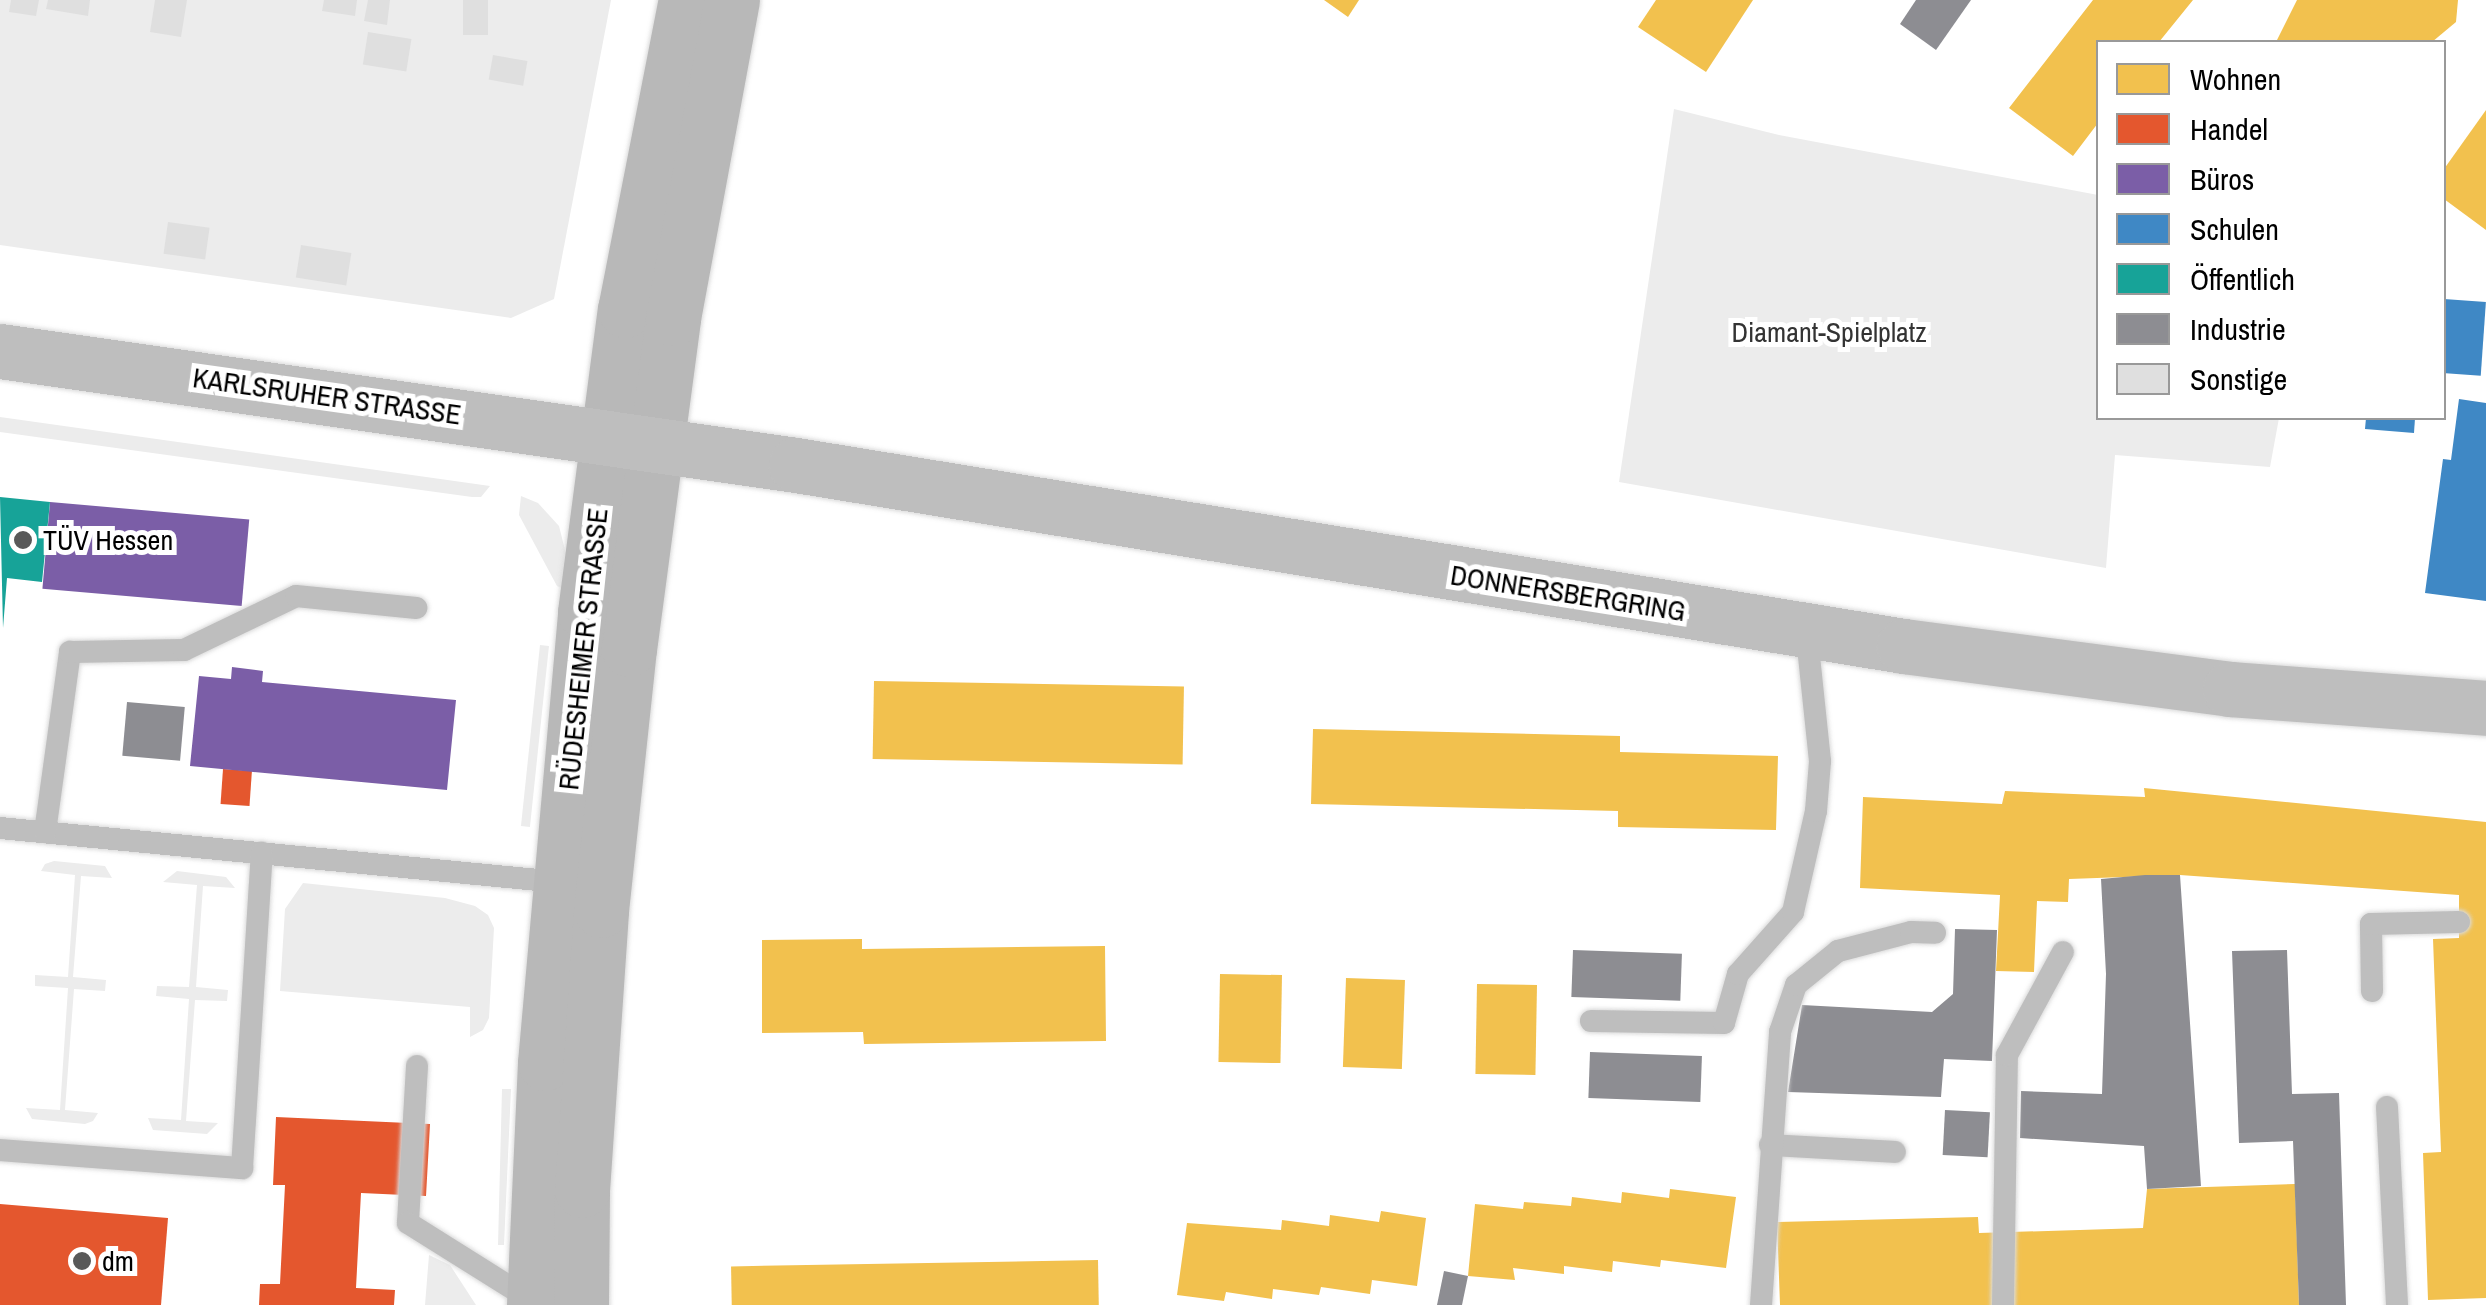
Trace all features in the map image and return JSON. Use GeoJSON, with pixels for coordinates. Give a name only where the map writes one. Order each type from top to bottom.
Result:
{"type":"FeatureCollection","features":[{"type":"Feature","properties":{"kind":"main road","name":"RÜDESHEIMER STRASSE"},"geometry":{"type":"LineString","coordinates":[[550,1304],[582,1190],[631,440],[632,274],[686,0]]}},
{"type":"Feature","properties":{"kind":"main road","name":"RÜDESHEIMER STRASSE"},"geometry":{"type":"LineString","coordinates":[[550,1304],[559,882],[631,440],[732,0]]}},
{"type":"Feature","properties":{"kind":"main road","name":"KARLSRUHER STRASSE"},"geometry":{"type":"LineString","coordinates":[[0,351],[631,440]]}},
{"type":"Feature","properties":{"kind":"main road","name":"DONNERSBERGRING"},"geometry":{"type":"LineString","coordinates":[[631,440],[1904,646],[2230,689],[2486,708]]}},
{"type":"Feature","properties":{"kind":"lane"},"geometry":{"type":"LineString","coordinates":[[45,832],[70,652],[184,650],[296,596],[416,608]]}},
{"type":"Feature","properties":{"kind":"lane"},"geometry":{"type":"LineString","coordinates":[[1592,1020],[1724,1023],[1738,974],[1793,912],[1816,811],[1820,760],[1806,628]]}},
{"type":"Feature","properties":{"kind":"lane"},"geometry":{"type":"LineString","coordinates":[[0,828],[559,882]]}},
{"type":"Feature","properties":{"kind":"lane"},"geometry":{"type":"LineString","coordinates":[[0,1150],[242,1168],[262,853]]}},
{"type":"Feature","properties":{"kind":"lane"},"geometry":{"type":"LineString","coordinates":[[2372,991],[2370,924],[2459,922]]}},
{"type":"Feature","properties":{"kind":"lane"},"geometry":{"type":"LineString","coordinates":[[1761,1305],[1780,1032],[1796,984],[1838,950],[1910,932],[1935,933]]}},
{"type":"Feature","properties":{"kind":"lane"},"geometry":{"type":"LineString","coordinates":[[2003,1305],[2007,1055],[2064,952]]}},
{"type":"Feature","properties":{"kind":"lane"},"geometry":{"type":"LineString","coordinates":[[417,1066],[408,1223],[550,1304]]}},
{"type":"Feature","properties":{"kind":"lane"},"geometry":{"type":"LineString","coordinates":[[2387,1107],[2397,1305]]}},
{"type":"Feature","properties":{"kind":"lane"},"geometry":{"type":"LineString","coordinates":[[1770,1145],[1895,1152]]}},
{"type":"Feature","properties":{"kind":"green space"},"geometry":{"type":"Polygon","coordinates":[[[0,0],[611,0],[554,299],[511,318],[0,245],[0,0]]]}},
{"type":"Feature","properties":{"kind":"green space","name":"Diamant-Spielplatz"},"geometry":{"type":"Polygon","coordinates":[[[1674,109],[1779,135],[2096,195],[2096,420],[2279,420],[2270,467],[2115,455],[2106,568],[1619,482],[1674,109]]]}},
{"type":"Feature","properties":{"kind":"green space"},"geometry":{"type":"Polygon","coordinates":[[[0,417],[490,486],[481,497],[472,497],[0,432],[0,417]]]}},
{"type":"Feature","properties":{"kind":"green space"},"geometry":{"type":"Polygon","coordinates":[[[521,496],[538,503],[559,526],[566,554],[563,589],[557,586],[519,515],[521,496]]]}},
{"type":"Feature","properties":{"kind":"green space"},"geometry":{"type":"Polygon","coordinates":[[[540,645],[549,646],[530,827],[521,826],[540,645]]]}},
{"type":"Feature","properties":{"kind":"green space"},"geometry":{"type":"Polygon","coordinates":[[[54,861],[105,866],[112,878],[81,876],[73,977],[106,980],[105,991],[74,989],[65,1110],[98,1113],[85,1124],[32,1119],[26,1108],[60,1110],[68,988],[35,986],[35,975],[68,977],[75,875],[41,871],[45,864],[54,861]]]}},
{"type":"Feature","properties":{"kind":"green space"},"geometry":{"type":"Polygon","coordinates":[[[177,871],[226,877],[235,888],[203,886],[196,987],[228,990],[227,1001],[195,1000],[186,1121],[218,1123],[207,1134],[153,1130],[148,1118],[181,1120],[189,999],[156,996],[157,986],[189,987],[197,885],[163,882],[177,871]]]}},
{"type":"Feature","properties":{"kind":"green space"},"geometry":{"type":"Polygon","coordinates":[[[303,883],[445,898],[475,906],[488,915],[494,928],[489,1018],[483,1030],[470,1037],[470,1007],[280,991],[285,909],[303,883]]]}},
{"type":"Feature","properties":{"kind":"green space"},"geometry":{"type":"Polygon","coordinates":[[[502,1089],[511,1089],[504,1245],[498,1245],[502,1089]]]}},
{"type":"Feature","properties":{"kind":"green space"},"geometry":{"type":"Polygon","coordinates":[[[429,1255],[450,1265],[476,1305],[425,1305],[429,1255]]]}},
{"type":"Feature","properties":{"kind":"building: Wohnen"},"geometry":{"type":"Polygon","coordinates":[[[1324,0],[1359,0],[1348,17],[1324,0]]]}},
{"type":"Feature","properties":{"kind":"building: Wohnen"},"geometry":{"type":"Polygon","coordinates":[[[1656,0],[1753,0],[1706,72],[1638,27],[1656,0]]]}},
{"type":"Feature","properties":{"kind":"building: Wohnen"},"geometry":{"type":"Polygon","coordinates":[[[2093,0],[2193,0],[2161,40],[2096,40],[2096,126],[2073,156],[2009,108],[2093,0]]]}},
{"type":"Feature","properties":{"kind":"building: Wohnen"},"geometry":{"type":"Polygon","coordinates":[[[2297,0],[2458,0],[2456,22],[2434,40],[2277,40],[2297,0]]]}},
{"type":"Feature","properties":{"kind":"building: Wohnen"},"geometry":{"type":"Polygon","coordinates":[[[2486,110],[2486,230],[2446,200],[2446,166],[2486,110]]]}},
{"type":"Feature","properties":{"kind":"building: Wohnen"},"geometry":{"type":"Polygon","coordinates":[[[874,681],[1184,686],[1183,764],[873,759],[874,681]]]}},
{"type":"Feature","properties":{"kind":"building: Wohnen"},"geometry":{"type":"Polygon","coordinates":[[[1313,729],[1620,736],[1620,752],[1778,756],[1776,830],[1618,827],[1618,811],[1311,804],[1313,729]]]}},
{"type":"Feature","properties":{"kind":"building: Wohnen"},"geometry":{"type":"Polygon","coordinates":[[[2144,788],[2486,822],[2486,1298],[2428,1300],[2423,1153],[2441,1152],[2433,939],[2459,938],[2459,895],[2180,875],[2069,879],[2068,902],[2037,901],[2034,972],[1996,971],[2000,895],[1860,888],[1863,797],[2002,804],[2005,791],[2145,797],[2144,788]]]}},
{"type":"Feature","properties":{"kind":"building: Wohnen"},"geometry":{"type":"Polygon","coordinates":[[[862,939],[862,949],[1105,946],[1106,1041],[864,1044],[863,1032],[762,1033],[762,940],[862,939]]]}},
{"type":"Feature","properties":{"kind":"building: Wohnen"},"geometry":{"type":"Polygon","coordinates":[[[1220,974],[1282,975],[1280,1063],[1218,1062],[1220,974]]]}},
{"type":"Feature","properties":{"kind":"building: Wohnen"},"geometry":{"type":"Polygon","coordinates":[[[1346,978],[1405,980],[1402,1069],[1343,1067],[1346,978]]]}},
{"type":"Feature","properties":{"kind":"building: Wohnen"},"geometry":{"type":"Polygon","coordinates":[[[1477,984],[1537,985],[1535,1075],[1475,1074],[1477,984]]]}},
{"type":"Feature","properties":{"kind":"building: Wohnen"},"geometry":{"type":"Polygon","coordinates":[[[2295,1184],[2299,1305],[1780,1305],[1777,1222],[1978,1217],[1979,1233],[2143,1228],[2147,1189],[2295,1184]]]}},
{"type":"Feature","properties":{"kind":"building: Wohnen"},"geometry":{"type":"Polygon","coordinates":[[[1670,1189],[1736,1197],[1726,1268],[1661,1260],[1660,1267],[1613,1261],[1612,1272],[1564,1266],[1564,1274],[1513,1268],[1515,1280],[1468,1276],[1475,1204],[1523,1209],[1524,1202],[1571,1206],[1572,1197],[1621,1203],[1622,1192],[1669,1198],[1670,1189]]]}},
{"type":"Feature","properties":{"kind":"building: Wohnen"},"geometry":{"type":"Polygon","coordinates":[[[1381,1211],[1426,1218],[1417,1286],[1372,1280],[1370,1294],[1321,1287],[1319,1295],[1273,1289],[1272,1299],[1226,1292],[1224,1301],[1177,1295],[1187,1223],[1281,1230],[1282,1220],[1329,1226],[1330,1215],[1379,1222],[1381,1211]]]}},
{"type":"Feature","properties":{"kind":"building: Wohnen"},"geometry":{"type":"Polygon","coordinates":[[[1098,1260],[1099,1305],[732,1305],[731,1266],[1098,1260]]]}},
{"type":"Feature","properties":{"kind":"building: Handel"},"geometry":{"type":"Polygon","coordinates":[[[223,769],[252,771],[249,806],[221,804],[223,769]]]}},
{"type":"Feature","properties":{"kind":"building: Handel"},"geometry":{"type":"Polygon","coordinates":[[[276,1117],[430,1124],[426,1196],[361,1193],[356,1288],[395,1290],[394,1305],[259,1305],[260,1284],[280,1284],[285,1185],[273,1185],[276,1117]]]}},
{"type":"Feature","properties":{"kind":"building: Handel","name":"dm"},"geometry":{"type":"Polygon","coordinates":[[[0,1204],[168,1218],[161,1305],[0,1305],[0,1204]]]}},
{"type":"Feature","properties":{"kind":"building: Büros"},"geometry":{"type":"Polygon","coordinates":[[[50,502],[249,519],[242,606],[42,589],[50,502]]]}},
{"type":"Feature","properties":{"kind":"building: Büros"},"geometry":{"type":"Polygon","coordinates":[[[232,667],[263,671],[262,682],[456,700],[447,790],[190,766],[199,676],[231,679],[232,667]]]}},
{"type":"Feature","properties":{"kind":"building: Schulen"},"geometry":{"type":"Polygon","coordinates":[[[2446,299],[2486,302],[2481,376],[2446,373],[2446,299]]]}},
{"type":"Feature","properties":{"kind":"building: Schulen"},"geometry":{"type":"Polygon","coordinates":[[[2459,399],[2486,403],[2486,601],[2425,593],[2443,459],[2451,460],[2459,399]]]}},
{"type":"Feature","properties":{"kind":"building: Schulen"},"geometry":{"type":"Polygon","coordinates":[[[2366,420],[2415,420],[2414,433],[2365,429],[2366,420]]]}},
{"type":"Feature","properties":{"kind":"building: Öffentlich","name":"TÜV Hessen"},"geometry":{"type":"Polygon","coordinates":[[[0,497],[50,502],[42,582],[7,578],[3,628],[0,497]]]}},
{"type":"Feature","properties":{"kind":"building: Industrie"},"geometry":{"type":"Polygon","coordinates":[[[1916,0],[1971,0],[1936,50],[1900,24],[1916,0]]]}},
{"type":"Feature","properties":{"kind":"building: Industrie"},"geometry":{"type":"Polygon","coordinates":[[[127,702],[185,707],[180,761],[122,756],[127,702]]]}},
{"type":"Feature","properties":{"kind":"building: Industrie"},"geometry":{"type":"Polygon","coordinates":[[[2180,875],[2201,1186],[2147,1189],[2144,1146],[2020,1138],[2021,1091],[2102,1094],[2106,974],[2101,879],[2180,875]]]}},
{"type":"Feature","properties":{"kind":"building: Industrie"},"geometry":{"type":"Polygon","coordinates":[[[1955,929],[1997,930],[1992,1061],[1944,1059],[1941,1097],[1788,1092],[1802,1005],[1932,1012],[1953,994],[1955,929]]]}},
{"type":"Feature","properties":{"kind":"building: Industrie"},"geometry":{"type":"Polygon","coordinates":[[[1573,950],[1682,954],[1680,1001],[1571,997],[1573,950]]]}},
{"type":"Feature","properties":{"kind":"building: Industrie"},"geometry":{"type":"Polygon","coordinates":[[[2287,950],[2292,1094],[2339,1093],[2346,1305],[2299,1305],[2293,1141],[2239,1143],[2232,951],[2287,950]]]}},
{"type":"Feature","properties":{"kind":"building: Industrie"},"geometry":{"type":"Polygon","coordinates":[[[1590,1052],[1702,1056],[1700,1102],[1588,1098],[1590,1052]]]}},
{"type":"Feature","properties":{"kind":"building: Industrie"},"geometry":{"type":"Polygon","coordinates":[[[1945,1110],[1990,1112],[1988,1157],[1943,1155],[1945,1110]]]}},
{"type":"Feature","properties":{"kind":"building: Industrie"},"geometry":{"type":"Polygon","coordinates":[[[1444,1271],[1468,1276],[1462,1305],[1437,1305],[1444,1271]]]}},
{"type":"Feature","properties":{"kind":"building: Sonstige"},"geometry":{"type":"Polygon","coordinates":[[[11,0],[39,0],[36,16],[9,12],[11,0]]]}},
{"type":"Feature","properties":{"kind":"building: Sonstige"},"geometry":{"type":"Polygon","coordinates":[[[48,0],[90,0],[88,16],[46,9],[48,0]]]}},
{"type":"Feature","properties":{"kind":"building: Sonstige"},"geometry":{"type":"Polygon","coordinates":[[[155,0],[187,0],[181,37],[150,32],[155,0]]]}},
{"type":"Feature","properties":{"kind":"building: Sonstige"},"geometry":{"type":"Polygon","coordinates":[[[324,0],[357,0],[355,16],[322,11],[324,0]]]}},
{"type":"Feature","properties":{"kind":"building: Sonstige"},"geometry":{"type":"Polygon","coordinates":[[[368,0],[390,0],[387,25],[364,21],[368,0]]]}},
{"type":"Feature","properties":{"kind":"building: Sonstige"},"geometry":{"type":"Polygon","coordinates":[[[463,0],[488,0],[488,35],[463,35],[463,0]]]}},
{"type":"Feature","properties":{"kind":"building: Sonstige"},"geometry":{"type":"Polygon","coordinates":[[[368,32],[411,39],[406,71],[363,65],[368,32]]]}},
{"type":"Feature","properties":{"kind":"building: Sonstige"},"geometry":{"type":"Polygon","coordinates":[[[493,55],[527,61],[523,86],[489,80],[493,55]]]}},
{"type":"Feature","properties":{"kind":"building: Sonstige"},"geometry":{"type":"Polygon","coordinates":[[[168,222],[210,228],[205,260],[164,254],[168,222]]]}},
{"type":"Feature","properties":{"kind":"building: Sonstige"},"geometry":{"type":"Polygon","coordinates":[[[301,245],[351,253],[346,286],[296,278],[301,245]]]}},
{"type":"Feature","properties":{"kind":"place","name":"TÜV Hessen"},"geometry":{"type":"Point","coordinates":[23,540]}},
{"type":"Feature","properties":{"kind":"place","name":"dm"},"geometry":{"type":"Point","coordinates":[82,1261]}}]}
